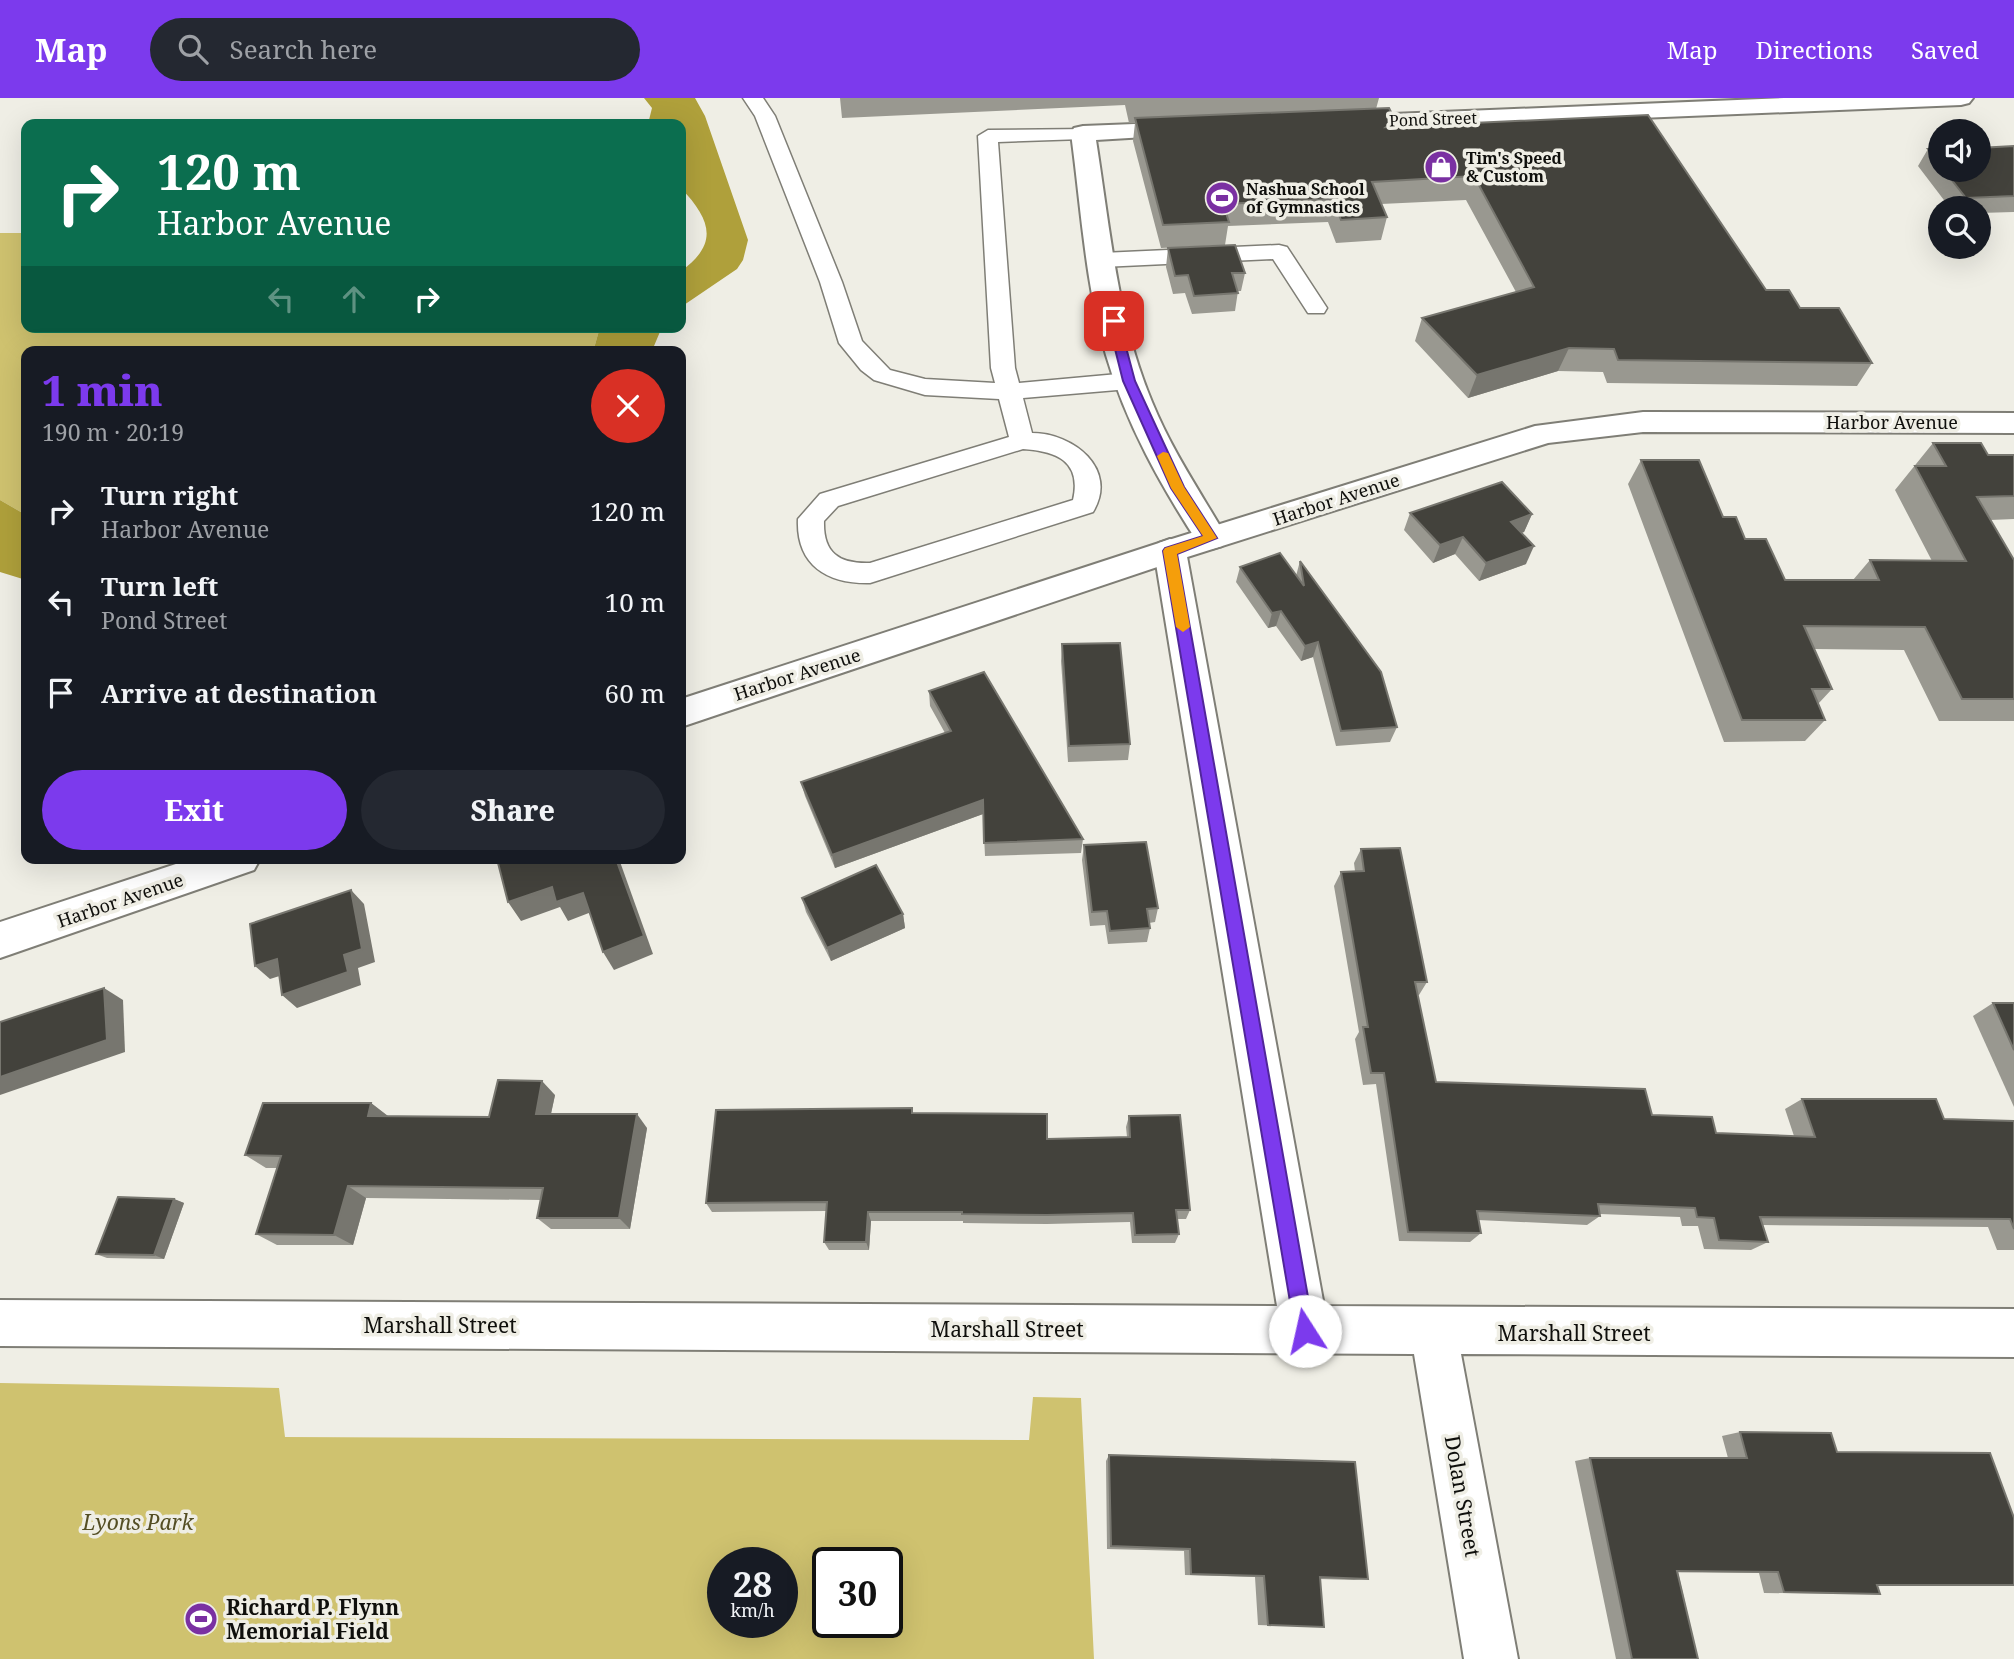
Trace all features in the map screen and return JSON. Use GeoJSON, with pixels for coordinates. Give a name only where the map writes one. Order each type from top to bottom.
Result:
{"type":"FeatureCollection","features":[{"type":"Feature","properties":{"kind":"street","name":"Pond Street"},"geometry":{"type":"LineString","coordinates":[[1318,124],[1961,98]]}},
{"type":"Feature","properties":{"kind":"street"},"geometry":{"type":"LineString","coordinates":[[1208,128],[1083,133],[1102,260],[1129,381],[1178,488],[1211,538]]}},
{"type":"Feature","properties":{"kind":"street","name":"Harbor Avenue"},"geometry":{"type":"LineString","coordinates":[[686,711],[1170,551],[1519,441],[1576,427],[1643,422],[2014,423]]}},
{"type":"Feature","properties":{"kind":"street"},"geometry":{"type":"LineString","coordinates":[[1170,551],[1305,1331]]}},
{"type":"Feature","properties":{"kind":"street","name":"Harbor Avenue"},"geometry":{"type":"LineString","coordinates":[[0,940],[226,864]]}},
{"type":"Feature","properties":{"kind":"street","name":"Marshall Street"},"geometry":{"type":"LineString","coordinates":[[0,1323],[1434,1333],[2014,1333]]}},
{"type":"Feature","properties":{"kind":"street","name":"Dolan Street"},"geometry":{"type":"LineString","coordinates":[[1434,1333],[1491,1659]]}},
{"type":"Feature","properties":{"kind":"lane"},"geometry":{"type":"LineString","coordinates":[[753,98],[765,116],[831,282],[850,343],[863,359],[882,375],[925,387],[1007,392],[1129,381]]}},
{"type":"Feature","properties":{"kind":"lane"},"geometry":{"type":"LineString","coordinates":[[1022,441],[1007,392],[988,136],[1083,133]]}},
{"type":"Feature","properties":{"kind":"lane"},"geometry":{"type":"LineString","coordinates":[[1102,260],[1279,252],[1316,308]]}},
{"type":"Feature","properties":{"kind":"lane"},"geometry":{"type":"LineString","coordinates":[[1022,441],[1054,443],[1083,464],[1090,490],[1084,506],[870,573],[849,575],[827,563],[811,541],[811,519],[829,500],[1022,441]]}},
{"type":"Feature","properties":{"kind":"green space"},"geometry":{"type":"Polygon","coordinates":[[[0,233],[21,233],[21,333],[598,333],[595,346],[21,346],[21,512],[0,500],[0,233]]]}},
{"type":"Feature","properties":{"kind":"green space","name":"Lyons Park"},"geometry":{"type":"Polygon","coordinates":[[[0,1383],[279,1388],[285,1437],[1029,1440],[1033,1397],[1081,1398],[1094,1659],[0,1659],[0,1383]]]}},
{"type":"Feature","properties":{"kind":"shaded area"},"geometry":{"type":"Polygon","coordinates":[[[644,98],[695,98],[705,116],[748,240],[743,260],[737,269],[686,304],[686,267],[702,251],[706,231],[699,210],[686,194],[686,119],[649,119],[652,108],[644,98]]]}},
{"type":"Feature","properties":{"kind":"shaded area"},"geometry":{"type":"Polygon","coordinates":[[[598,333],[659,333],[654,346],[595,346],[598,333]]]}},
{"type":"Feature","properties":{"kind":"shaded area"},"geometry":{"type":"Polygon","coordinates":[[[0,500],[21,512],[21,578],[0,572],[0,500]]]}},
{"type":"Feature","properties":{"kind":"building"},"geometry":{"type":"Polygon","coordinates":[[[1389,108],[1395,120],[1386,127],[1648,115],[1766,290],[1789,290],[1800,308],[1839,308],[1872,363],[1618,360],[1614,349],[1569,348],[1477,375],[1422,318],[1534,287],[1474,176],[1372,182],[1387,217],[1341,220],[1333,199],[1223,204],[1229,222],[1163,225],[1135,118],[1389,108]]]}},
{"type":"Feature","properties":{"kind":"building"},"geometry":{"type":"Polygon","coordinates":[[[2014,146],[2014,196],[1964,196],[1953,182],[1991,182],[1991,147],[2014,146]]]}},
{"type":"Feature","properties":{"kind":"building"},"geometry":{"type":"Polygon","coordinates":[[[1235,245],[1245,273],[1232,273],[1238,293],[1194,296],[1188,275],[1175,276],[1168,248],[1235,245]]]}},
{"type":"Feature","properties":{"kind":"building"},"geometry":{"type":"Polygon","coordinates":[[[1933,443],[1981,443],[1988,455],[2014,455],[2014,496],[1977,497],[2014,560],[2014,699],[1962,699],[1925,627],[1804,626],[1832,689],[1812,689],[1825,720],[1742,720],[1641,460],[1699,460],[1723,517],[1736,517],[1745,539],[1766,539],[1785,580],[1879,580],[1870,560],[1966,561],[1915,466],[1946,466],[1933,443]]]}},
{"type":"Feature","properties":{"kind":"building"},"geometry":{"type":"Polygon","coordinates":[[[1502,482],[1532,514],[1511,522],[1534,546],[1486,563],[1463,537],[1440,545],[1410,513],[1502,482]]]}},
{"type":"Feature","properties":{"kind":"building"},"geometry":{"type":"Polygon","coordinates":[[[1280,553],[1304,586],[1300,561],[1381,672],[1397,727],[1341,731],[1318,642],[1305,646],[1281,611],[1272,613],[1240,567],[1280,553]]]}},
{"type":"Feature","properties":{"kind":"building"},"geometry":{"type":"Polygon","coordinates":[[[1120,643],[1130,744],[1069,746],[1062,644],[1120,643]]]}},
{"type":"Feature","properties":{"kind":"building"},"geometry":{"type":"Polygon","coordinates":[[[984,672],[1083,839],[984,843],[983,800],[832,855],[801,782],[951,731],[929,691],[984,672]]]}},
{"type":"Feature","properties":{"kind":"building"},"geometry":{"type":"Polygon","coordinates":[[[1146,842],[1158,908],[1147,909],[1150,928],[1110,931],[1107,911],[1092,912],[1084,845],[1146,842]]]}},
{"type":"Feature","properties":{"kind":"building"},"geometry":{"type":"Polygon","coordinates":[[[1400,848],[1427,982],[1415,982],[1436,1082],[1645,1089],[1652,1115],[1712,1117],[1716,1133],[1815,1137],[1802,1099],[1936,1099],[1944,1119],[2014,1121],[2014,1229],[2010,1219],[1760,1217],[1768,1242],[1719,1240],[1714,1218],[1697,1217],[1695,1208],[1598,1204],[1600,1216],[1477,1211],[1481,1233],[1408,1232],[1384,1073],[1371,1073],[1363,1027],[1368,1027],[1341,872],[1364,871],[1361,849],[1400,848]]]}},
{"type":"Feature","properties":{"kind":"building"},"geometry":{"type":"Polygon","coordinates":[[[498,864],[618,864],[644,936],[603,952],[583,893],[556,902],[552,887],[508,902],[498,864]]]}},
{"type":"Feature","properties":{"kind":"building"},"geometry":{"type":"Polygon","coordinates":[[[876,865],[903,914],[827,948],[802,898],[876,865]]]}},
{"type":"Feature","properties":{"kind":"building"},"geometry":{"type":"Polygon","coordinates":[[[351,890],[362,949],[344,955],[348,972],[282,995],[277,959],[255,966],[250,924],[351,890]]]}},
{"type":"Feature","properties":{"kind":"building"},"geometry":{"type":"Polygon","coordinates":[[[104,988],[107,1040],[0,1077],[0,1022],[104,988]]]}},
{"type":"Feature","properties":{"kind":"building"},"geometry":{"type":"Polygon","coordinates":[[[1993,1003],[2014,1003],[2014,1050],[1993,1003]]]}},
{"type":"Feature","properties":{"kind":"building"},"geometry":{"type":"Polygon","coordinates":[[[498,1080],[542,1081],[536,1114],[637,1114],[619,1218],[537,1218],[543,1188],[348,1186],[334,1235],[256,1234],[281,1156],[245,1155],[263,1103],[371,1103],[368,1116],[489,1117],[498,1080]]]}},
{"type":"Feature","properties":{"kind":"building"},"geometry":{"type":"Polygon","coordinates":[[[912,1108],[912,1113],[1047,1114],[1047,1139],[1130,1137],[1129,1116],[1180,1115],[1190,1210],[1176,1210],[1179,1234],[1135,1235],[1133,1213],[1047,1215],[868,1212],[866,1242],[824,1242],[827,1202],[706,1203],[716,1110],[912,1108]]]}},
{"type":"Feature","properties":{"kind":"building"},"geometry":{"type":"Polygon","coordinates":[[[118,1197],[174,1199],[154,1255],[96,1254],[118,1197]]]}},
{"type":"Feature","properties":{"kind":"building"},"geometry":{"type":"Polygon","coordinates":[[[1740,1432],[1831,1433],[1837,1452],[1990,1453],[2014,1518],[2014,1585],[1877,1585],[1880,1594],[1784,1592],[1778,1572],[1677,1571],[1698,1659],[1632,1659],[1590,1458],[1747,1458],[1740,1432]]]}},
{"type":"Feature","properties":{"kind":"building"},"geometry":{"type":"Polygon","coordinates":[[[1109,1455],[1355,1462],[1368,1579],[1320,1577],[1324,1627],[1268,1625],[1264,1576],[1191,1574],[1190,1549],[1111,1546],[1109,1455]]]}},
{"type":"Feature","properties":{"kind":"slow traffic"},"geometry":{"type":"LineString","coordinates":[[1163,456],[1178,488],[1211,538],[1170,551],[1183,627]]}},
{"type":"Feature","properties":{"kind":"place","name":"Tim's Speed & Custom"},"geometry":{"type":"Point","coordinates":[1441,167]}},
{"type":"Feature","properties":{"kind":"place","name":"Nashua School of Gymnastics"},"geometry":{"type":"Point","coordinates":[1222,198]}},
{"type":"Feature","properties":{"kind":"place","name":"Richard P. Flynn Memorial Field"},"geometry":{"type":"Point","coordinates":[201,1619]}},
{"type":"Feature","properties":{"kind":"route"},"geometry":{"type":"LineString","coordinates":[[1114,321],[1129,381],[1178,488],[1211,538],[1170,551],[1305,1331]]}}]}
